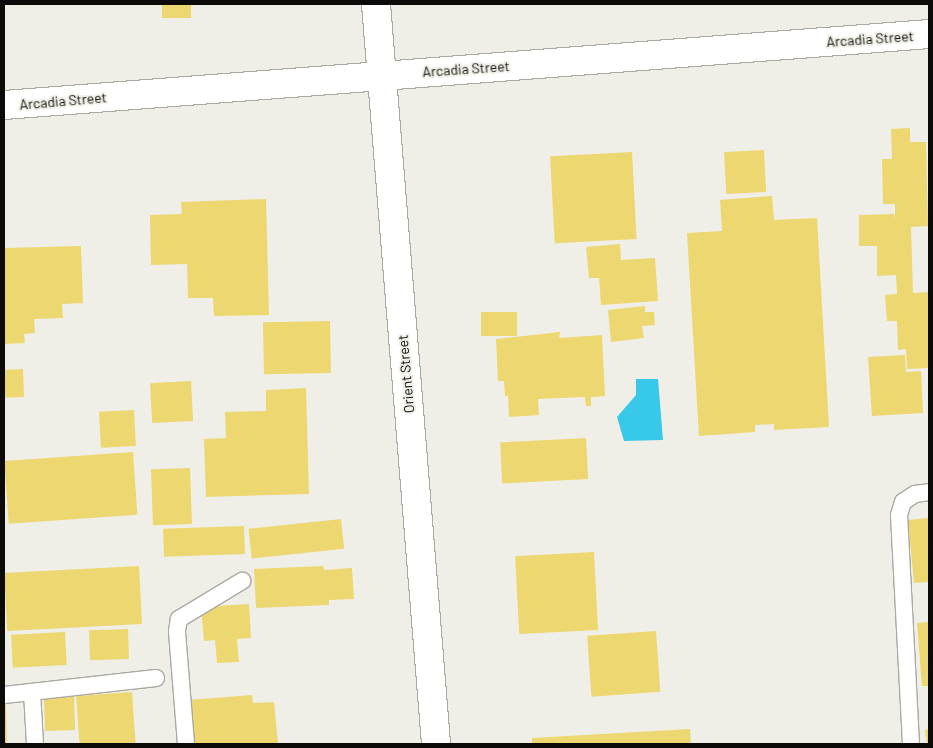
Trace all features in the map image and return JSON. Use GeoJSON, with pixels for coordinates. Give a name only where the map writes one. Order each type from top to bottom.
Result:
{"type":"FeatureCollection","features":[{"type":"Feature","properties":{"kind":"street","name":"Orient Street"},"geometry":{"type":"LineString","coordinates":[[376,4],[436,744]]}},
{"type":"Feature","properties":{"kind":"street","name":"Arcadia Street"},"geometry":{"type":"LineString","coordinates":[[4,105],[929,34]]}},
{"type":"Feature","properties":{"kind":"lane"},"geometry":{"type":"LineString","coordinates":[[911,744],[899,515],[903,502],[915,494],[929,492]]}},
{"type":"Feature","properties":{"kind":"lane"},"geometry":{"type":"LineString","coordinates":[[186,744],[177,632],[179,619],[242,581]]}},
{"type":"Feature","properties":{"kind":"lane"},"geometry":{"type":"LineString","coordinates":[[4,695],[156,678]]}},
{"type":"Feature","properties":{"kind":"lane"},"geometry":{"type":"LineString","coordinates":[[32,692],[35,744]]}},
{"type":"Feature","properties":{"kind":"water"},"geometry":{"type":"Polygon","coordinates":[[[636,379],[658,379],[663,440],[624,441],[617,417],[636,395],[636,379]]]}},
{"type":"Feature","properties":{"kind":"building"},"geometry":{"type":"Polygon","coordinates":[[[162,4],[191,4],[191,18],[162,18],[162,4]]]}},
{"type":"Feature","properties":{"kind":"building"},"geometry":{"type":"Polygon","coordinates":[[[910,128],[910,142],[926,142],[928,226],[911,227],[913,293],[929,292],[929,368],[907,369],[906,349],[898,350],[897,321],[887,321],[885,295],[897,294],[896,275],[877,276],[877,246],[859,246],[859,215],[894,214],[895,220],[895,204],[883,204],[882,159],[892,159],[891,129],[910,128]]]}},
{"type":"Feature","properties":{"kind":"building"},"geometry":{"type":"Polygon","coordinates":[[[764,150],[766,192],[726,194],[724,152],[764,150]]]}},
{"type":"Feature","properties":{"kind":"building"},"geometry":{"type":"Polygon","coordinates":[[[632,152],[637,239],[555,243],[550,156],[632,152]]]}},
{"type":"Feature","properties":{"kind":"building"},"geometry":{"type":"Polygon","coordinates":[[[772,196],[774,220],[817,218],[829,427],[774,430],[774,424],[755,425],[755,432],[699,436],[687,233],[722,231],[720,200],[772,196]]]}},
{"type":"Feature","properties":{"kind":"building"},"geometry":{"type":"Polygon","coordinates":[[[266,199],[269,315],[214,316],[213,298],[188,298],[187,264],[151,265],[150,215],[182,214],[181,202],[266,199]]]}},
{"type":"Feature","properties":{"kind":"building"},"geometry":{"type":"Polygon","coordinates":[[[620,244],[621,260],[655,258],[658,301],[601,305],[599,278],[589,278],[586,247],[620,244]]]}},
{"type":"Feature","properties":{"kind":"building"},"geometry":{"type":"Polygon","coordinates":[[[81,246],[83,303],[62,304],[63,318],[34,319],[35,333],[24,334],[25,343],[4,344],[4,248],[81,246]]]}},
{"type":"Feature","properties":{"kind":"building"},"geometry":{"type":"Polygon","coordinates":[[[645,306],[645,312],[654,312],[655,325],[642,326],[644,338],[611,342],[608,310],[645,306]]]}},
{"type":"Feature","properties":{"kind":"building"},"geometry":{"type":"Polygon","coordinates":[[[481,312],[517,312],[517,336],[481,336],[481,312]]]}},
{"type":"Feature","properties":{"kind":"building"},"geometry":{"type":"Polygon","coordinates":[[[330,321],[331,373],[264,374],[263,322],[330,321]]]}},
{"type":"Feature","properties":{"kind":"building"},"geometry":{"type":"Polygon","coordinates":[[[560,332],[559,338],[602,335],[605,396],[591,397],[591,406],[586,406],[585,397],[538,399],[539,415],[509,417],[508,396],[505,396],[504,381],[498,381],[496,339],[560,332]]]}},
{"type":"Feature","properties":{"kind":"building"},"geometry":{"type":"Polygon","coordinates":[[[905,355],[906,372],[921,371],[923,413],[872,416],[868,357],[905,355]]]}},
{"type":"Feature","properties":{"kind":"building"},"geometry":{"type":"Polygon","coordinates":[[[23,369],[24,397],[5,398],[4,370],[23,369]]]}},
{"type":"Feature","properties":{"kind":"building"},"geometry":{"type":"Polygon","coordinates":[[[191,381],[193,421],[152,423],[150,383],[191,381]]]}},
{"type":"Feature","properties":{"kind":"building"},"geometry":{"type":"Polygon","coordinates":[[[306,388],[309,494],[206,497],[204,439],[226,438],[225,412],[266,411],[266,390],[306,388]]]}},
{"type":"Feature","properties":{"kind":"building"},"geometry":{"type":"Polygon","coordinates":[[[134,410],[136,446],[101,448],[99,412],[134,410]]]}},
{"type":"Feature","properties":{"kind":"building"},"geometry":{"type":"Polygon","coordinates":[[[586,438],[588,479],[502,483],[500,443],[586,438]]]}},
{"type":"Feature","properties":{"kind":"building"},"geometry":{"type":"Polygon","coordinates":[[[133,452],[137,515],[9,524],[4,461],[133,452]]]}},
{"type":"Feature","properties":{"kind":"building"},"geometry":{"type":"Polygon","coordinates":[[[190,468],[192,524],[153,525],[151,469],[190,468]]]}},
{"type":"Feature","properties":{"kind":"building"},"geometry":{"type":"Polygon","coordinates":[[[929,518],[929,582],[914,583],[908,520],[929,518]]]}},
{"type":"Feature","properties":{"kind":"building"},"geometry":{"type":"Polygon","coordinates":[[[341,519],[344,549],[252,559],[249,529],[341,519]]]}},
{"type":"Feature","properties":{"kind":"building"},"geometry":{"type":"Polygon","coordinates":[[[244,526],[245,554],[164,557],[163,529],[244,526]]]}},
{"type":"Feature","properties":{"kind":"building"},"geometry":{"type":"Polygon","coordinates":[[[594,552],[598,630],[519,634],[515,556],[594,552]]]}},
{"type":"Feature","properties":{"kind":"building"},"geometry":{"type":"Polygon","coordinates":[[[139,566],[142,624],[7,631],[4,573],[139,566]]]}},
{"type":"Feature","properties":{"kind":"building"},"geometry":{"type":"Polygon","coordinates":[[[323,566],[324,570],[352,568],[354,599],[329,600],[329,605],[256,608],[254,569],[323,566]]]}},
{"type":"Feature","properties":{"kind":"building"},"geometry":{"type":"Polygon","coordinates":[[[249,604],[251,638],[237,639],[239,662],[217,663],[215,640],[204,641],[201,607],[249,604]]]}},
{"type":"Feature","properties":{"kind":"building"},"geometry":{"type":"Polygon","coordinates":[[[929,622],[929,686],[922,686],[917,623],[929,622]]]}},
{"type":"Feature","properties":{"kind":"building"},"geometry":{"type":"Polygon","coordinates":[[[128,629],[129,659],[90,660],[89,630],[128,629]]]}},
{"type":"Feature","properties":{"kind":"building"},"geometry":{"type":"Polygon","coordinates":[[[656,631],[660,692],[591,697],[587,636],[656,631]]]}},
{"type":"Feature","properties":{"kind":"building"},"geometry":{"type":"Polygon","coordinates":[[[65,632],[67,665],[13,668],[11,635],[65,632]]]}},
{"type":"Feature","properties":{"kind":"building"},"geometry":{"type":"Polygon","coordinates":[[[132,692],[136,744],[79,744],[76,696],[132,692]]]}},
{"type":"Feature","properties":{"kind":"building"},"geometry":{"type":"Polygon","coordinates":[[[252,695],[253,703],[274,702],[278,744],[191,744],[188,700],[252,695]]]}},
{"type":"Feature","properties":{"kind":"building"},"geometry":{"type":"Polygon","coordinates":[[[74,697],[75,730],[45,731],[44,698],[74,697]]]}},
{"type":"Feature","properties":{"kind":"building"},"geometry":{"type":"Polygon","coordinates":[[[6,704],[7,744],[4,744],[4,705],[6,704]]]}},
{"type":"Feature","properties":{"kind":"building"},"geometry":{"type":"Polygon","coordinates":[[[690,729],[691,744],[532,744],[532,738],[690,729]]]}},
{"type":"Feature","properties":{"kind":"building"},"geometry":{"type":"Polygon","coordinates":[[[929,729],[929,744],[927,744],[925,730],[929,729]]]}}]}
